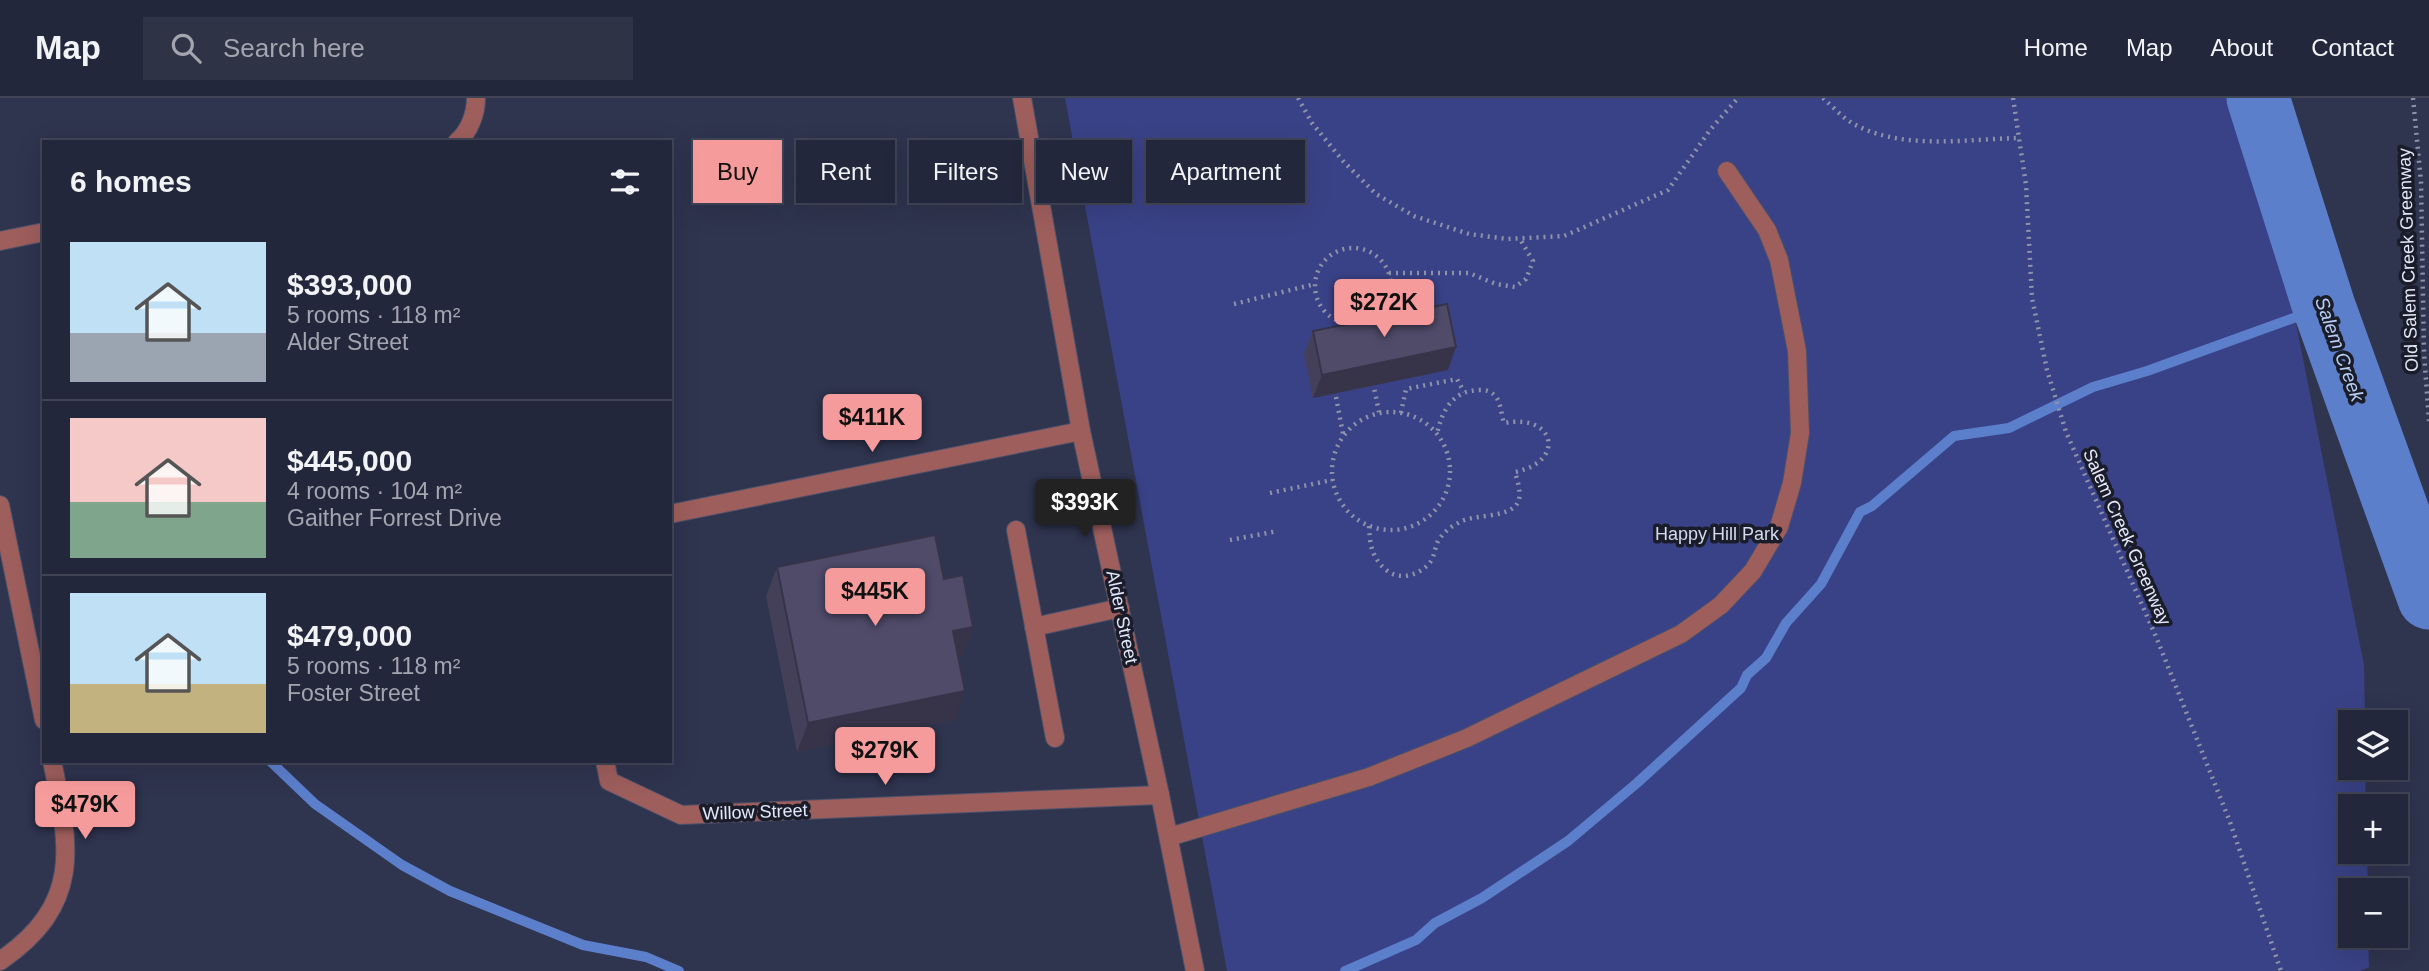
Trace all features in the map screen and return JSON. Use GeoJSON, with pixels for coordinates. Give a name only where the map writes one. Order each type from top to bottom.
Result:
{"type":"FeatureCollection","features":[{"type":"Feature","properties":{"kind":"street"},"geometry":{"type":"LineString","coordinates":[[459,140],[476,111],[476,98]]}},
{"type":"Feature","properties":{"kind":"street","name":"Alder Street"},"geometry":{"type":"LineString","coordinates":[[1021,98],[1081,432],[1169,837],[1195,971]]}},
{"type":"Feature","properties":{"kind":"street"},"geometry":{"type":"LineString","coordinates":[[1169,837],[1369,777],[1467,738],[1681,634],[1721,605],[1753,571],[1779,527],[1792,483],[1800,433],[1797,351],[1779,260],[1766,230],[1727,171]]}},
{"type":"Feature","properties":{"kind":"street"},"geometry":{"type":"LineString","coordinates":[[0,241],[42,232]]}},
{"type":"Feature","properties":{"kind":"street"},"geometry":{"type":"LineString","coordinates":[[672,514],[1081,432]]}},
{"type":"Feature","properties":{"kind":"street"},"geometry":{"type":"LineString","coordinates":[[0,505],[42,710]]}},
{"type":"Feature","properties":{"kind":"street"},"geometry":{"type":"LineString","coordinates":[[1016,530],[1055,738]]}},
{"type":"Feature","properties":{"kind":"street"},"geometry":{"type":"LineString","coordinates":[[1034,627],[1119,608]]}},
{"type":"Feature","properties":{"kind":"street"},"geometry":{"type":"LineString","coordinates":[[0,961],[20,947],[37,930],[65,873],[65,825],[52,763]]}},
{"type":"Feature","properties":{"kind":"street","name":"Willow Street"},"geometry":{"type":"LineString","coordinates":[[606,763],[609,781],[681,815],[1160,795]]}},
{"type":"Feature","properties":{"kind":"path"},"geometry":{"type":"LineString","coordinates":[[1298,98],[1312,123],[1335,152],[1376,194],[1414,216],[1469,234],[1520,238],[1564,236],[1668,190],[1710,130],[1738,98]]}},
{"type":"Feature","properties":{"kind":"path"},"geometry":{"type":"LineString","coordinates":[[1823,98],[1851,123],[1890,139],[1924,142],[2019,138]]}},
{"type":"Feature","properties":{"kind":"path","name":"Salem Creek Greenway"},"geometry":{"type":"LineString","coordinates":[[2013,98],[2026,185],[2032,298],[2047,370],[2066,432],[2230,821],[2281,971]]}},
{"type":"Feature","properties":{"kind":"path","name":"Old Salem Creek Greenway"},"geometry":{"type":"LineString","coordinates":[[2413,98],[2421,182],[2424,353],[2429,421]]}},
{"type":"Feature","properties":{"kind":"path"},"geometry":{"type":"LineString","coordinates":[[1389,273],[1469,273],[1496,284],[1515,287],[1526,279],[1533,261],[1520,238]]}},
{"type":"Feature","properties":{"kind":"path"},"geometry":{"type":"LineString","coordinates":[[1348,248],[1373,253],[1383,261],[1392,285],[1385,308],[1376,317],[1362,324],[1341,323],[1330,317],[1321,308],[1316,297],[1315,284],[1318,271],[1325,260],[1335,252],[1348,248]]}},
{"type":"Feature","properties":{"kind":"path"},"geometry":{"type":"LineString","coordinates":[[1234,304],[1315,284]]}},
{"type":"Feature","properties":{"kind":"path"},"geometry":{"type":"LineString","coordinates":[[1362,324],[1364,336]]}},
{"type":"Feature","properties":{"kind":"path"},"geometry":{"type":"LineString","coordinates":[[1372,374],[1379,412]]}},
{"type":"Feature","properties":{"kind":"path"},"geometry":{"type":"LineString","coordinates":[[1401,413],[1406,389],[1457,379],[1464,392]]}},
{"type":"Feature","properties":{"kind":"path"},"geometry":{"type":"LineString","coordinates":[[1369,526],[1370,547],[1377,561],[1390,574],[1407,577],[1424,569],[1433,558],[1439,539],[1448,529],[1461,521],[1509,511],[1516,506],[1520,499],[1515,472],[1540,463],[1547,453],[1549,443],[1537,424],[1527,421],[1504,422],[1498,400],[1493,393],[1486,390],[1464,392],[1453,399],[1445,410],[1437,434]]}},
{"type":"Feature","properties":{"kind":"path"},"geometry":{"type":"LineString","coordinates":[[1336,397],[1344,435]]}},
{"type":"Feature","properties":{"kind":"path"},"geometry":{"type":"LineString","coordinates":[[1379,412],[1401,413],[1418,418],[1437,434],[1444,444],[1449,462],[1449,482],[1441,502],[1427,517],[1409,527],[1389,530],[1369,526],[1352,516],[1339,500],[1332,480],[1332,461],[1344,435],[1364,418],[1379,412]]}},
{"type":"Feature","properties":{"kind":"path"},"geometry":{"type":"LineString","coordinates":[[1270,494],[1332,480]]}},
{"type":"Feature","properties":{"kind":"path"},"geometry":{"type":"LineString","coordinates":[[1230,540],[1278,531]]}},
{"type":"Feature","properties":{"kind":"green space","name":"Happy Hill Park"},"geometry":{"type":"Polygon","coordinates":[[[1065,98],[2251,98],[2364,665],[2365,710],[2338,710],[2338,780],[2365,780],[2366,794],[2338,794],[2338,864],[2367,864],[2368,878],[2338,878],[2338,948],[2368,948],[2369,967],[2360,971],[1227,971],[1084,203],[1132,203],[1132,140],[1073,140],[1065,98]]]}},
{"type":"Feature","properties":{"kind":"building"},"geometry":{"type":"Polygon","coordinates":[[[1447,304],[1456,347],[1322,375],[1313,331],[1447,304]]]}},
{"type":"Feature","properties":{"kind":"building"},"geometry":{"type":"Polygon","coordinates":[[[935,535],[944,579],[963,575],[973,627],[953,631],[965,691],[808,723],[777,567],[935,535]]]}},
{"type":"Feature","properties":{"kind":"waterway","name":"Salem Creek"},"geometry":{"type":"LineString","coordinates":[[2258,98],[2324,307],[2429,598]]}},
{"type":"Feature","properties":{"kind":"waterway"},"geometry":{"type":"LineString","coordinates":[[1345,971],[1416,940],[1435,923],[1482,898],[1568,841],[1637,783],[1741,688],[1747,675],[1766,658],[1786,623],[1821,584],[1860,512],[1872,506],[1954,436],[2009,428],[2093,387],[2147,371],[2324,307]]}},
{"type":"Feature","properties":{"kind":"waterway"},"geometry":{"type":"LineString","coordinates":[[272,763],[315,804],[402,865],[450,891],[583,945],[646,957],[679,971]]}}]}
